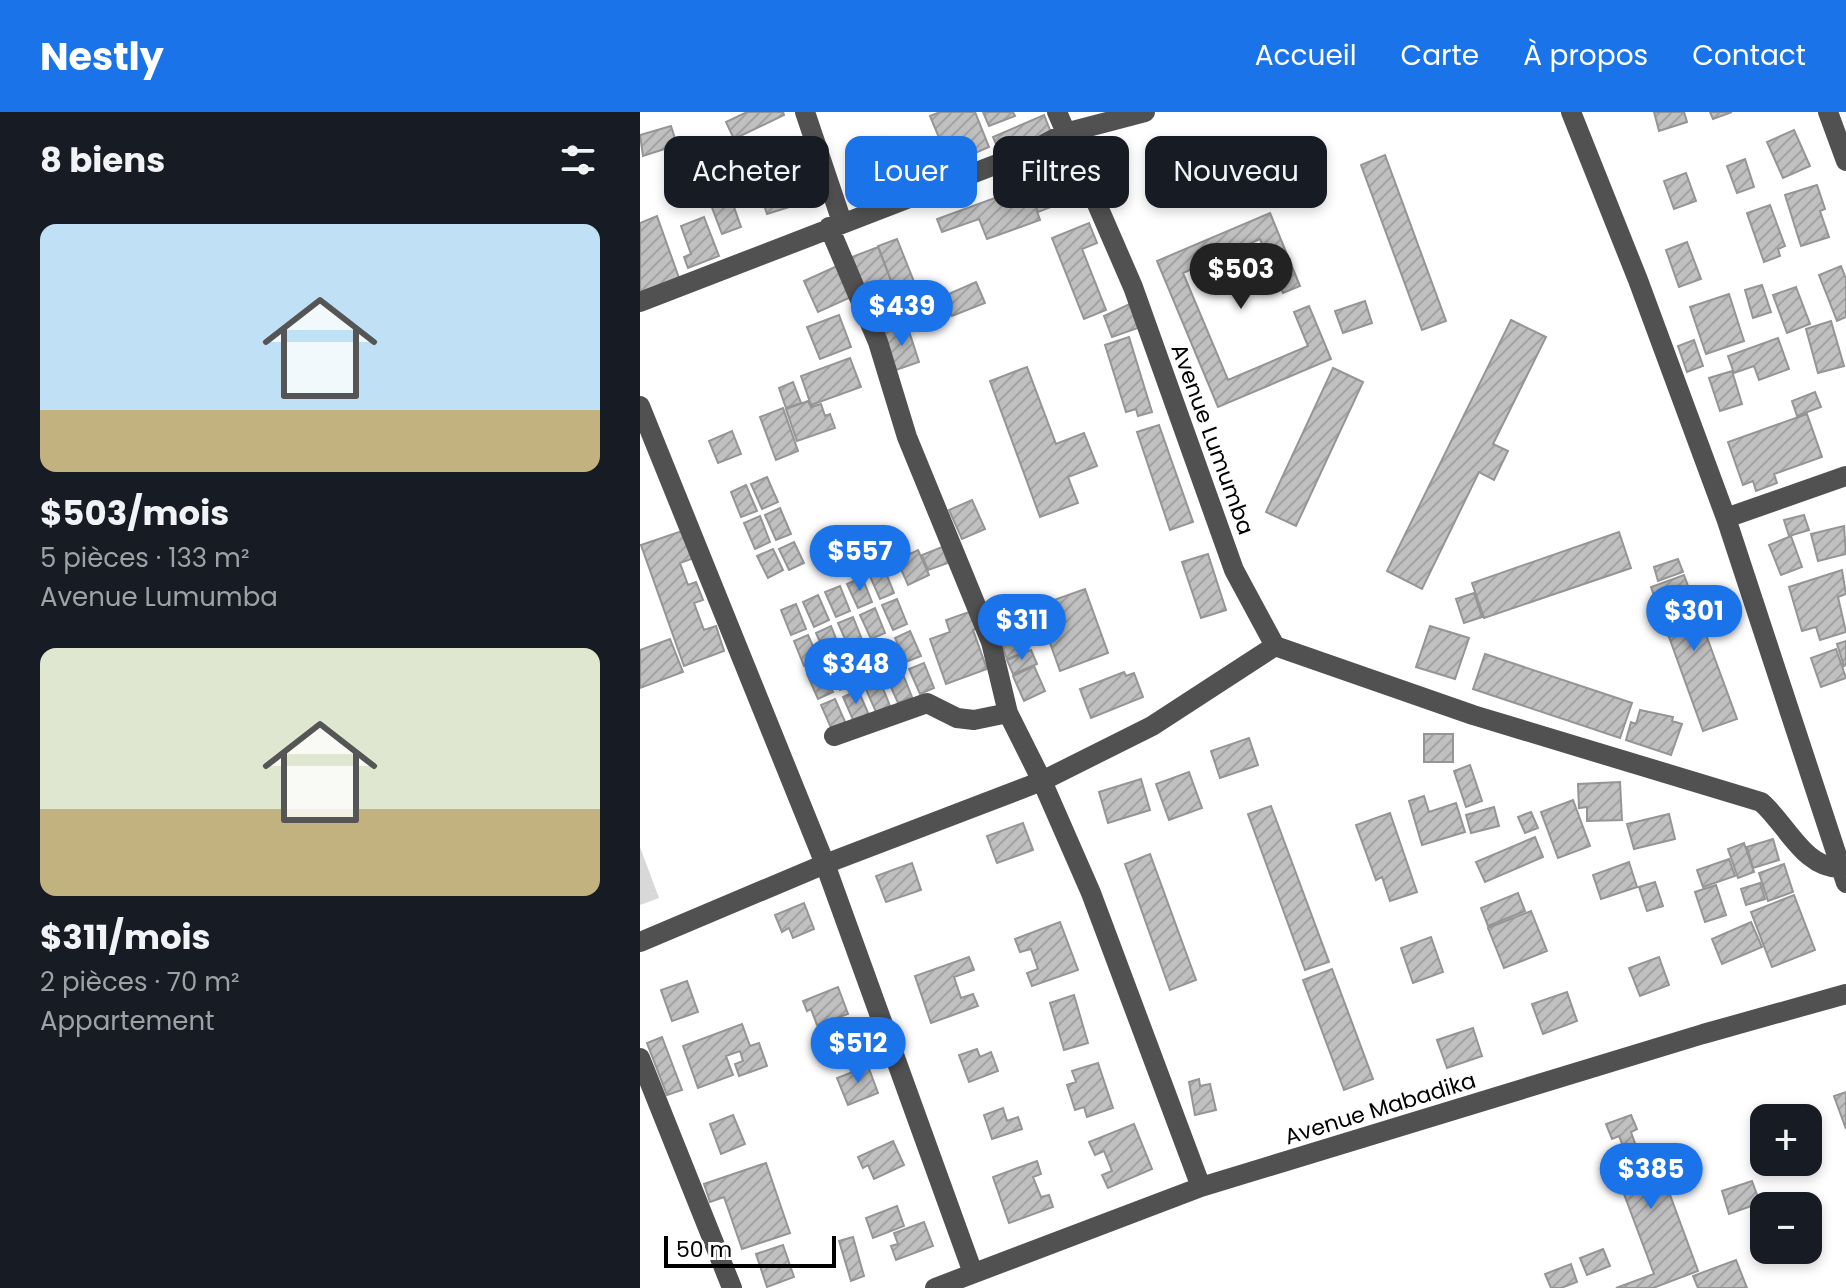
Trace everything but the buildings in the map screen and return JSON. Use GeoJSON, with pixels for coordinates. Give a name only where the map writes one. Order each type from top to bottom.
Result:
{"type":"FeatureCollection","features":[{"type":"Feature","properties":{"kind":"street"},"geometry":{"type":"LineString","coordinates":[[805,112],[836,225],[878,342],[907,437],[991,642],[1008,713],[1042,781],[1091,893],[1201,1187]]}},
{"type":"Feature","properties":{"kind":"street","name":"Avenue Lumumba"},"geometry":{"type":"LineString","coordinates":[[1057,112],[1133,287],[1234,570],[1275,646]]}},
{"type":"Feature","properties":{"kind":"street"},"geometry":{"type":"LineString","coordinates":[[640,302],[1031,151],[1065,133],[1145,112]]}},
{"type":"Feature","properties":{"kind":"street"},"geometry":{"type":"LineString","coordinates":[[1571,112],[1638,280],[1726,518],[1843,876]]}},
{"type":"Feature","properties":{"kind":"street"},"geometry":{"type":"LineString","coordinates":[[1828,112],[1846,161]]}},
{"type":"Feature","properties":{"kind":"street"},"geometry":{"type":"LineString","coordinates":[[640,406],[825,864],[973,1273]]}},
{"type":"Feature","properties":{"kind":"street"},"geometry":{"type":"LineString","coordinates":[[1726,518],[1846,476]]}},
{"type":"Feature","properties":{"kind":"street"},"geometry":{"type":"LineString","coordinates":[[640,942],[825,864],[1042,781],[1152,726],[1275,646],[1473,715],[1761,802],[1773,812],[1793,841],[1821,865],[1843,876]]}},
{"type":"Feature","properties":{"kind":"street"},"geometry":{"type":"LineString","coordinates":[[834,736],[927,703],[957,718],[974,720],[1008,713]]}},
{"type":"Feature","properties":{"kind":"street","name":"Avenue Mabadika"},"geometry":{"type":"LineString","coordinates":[[935,1288],[1201,1187],[1703,1034],[1846,994]]}},
{"type":"Feature","properties":{"kind":"street"},"geometry":{"type":"LineString","coordinates":[[640,1058],[732,1288]]}},
{"type":"Feature","properties":{"kind":"shaded area"},"geometry":{"type":"Polygon","coordinates":[[[640,847],[659,898],[640,905],[640,847]]]}}]}
